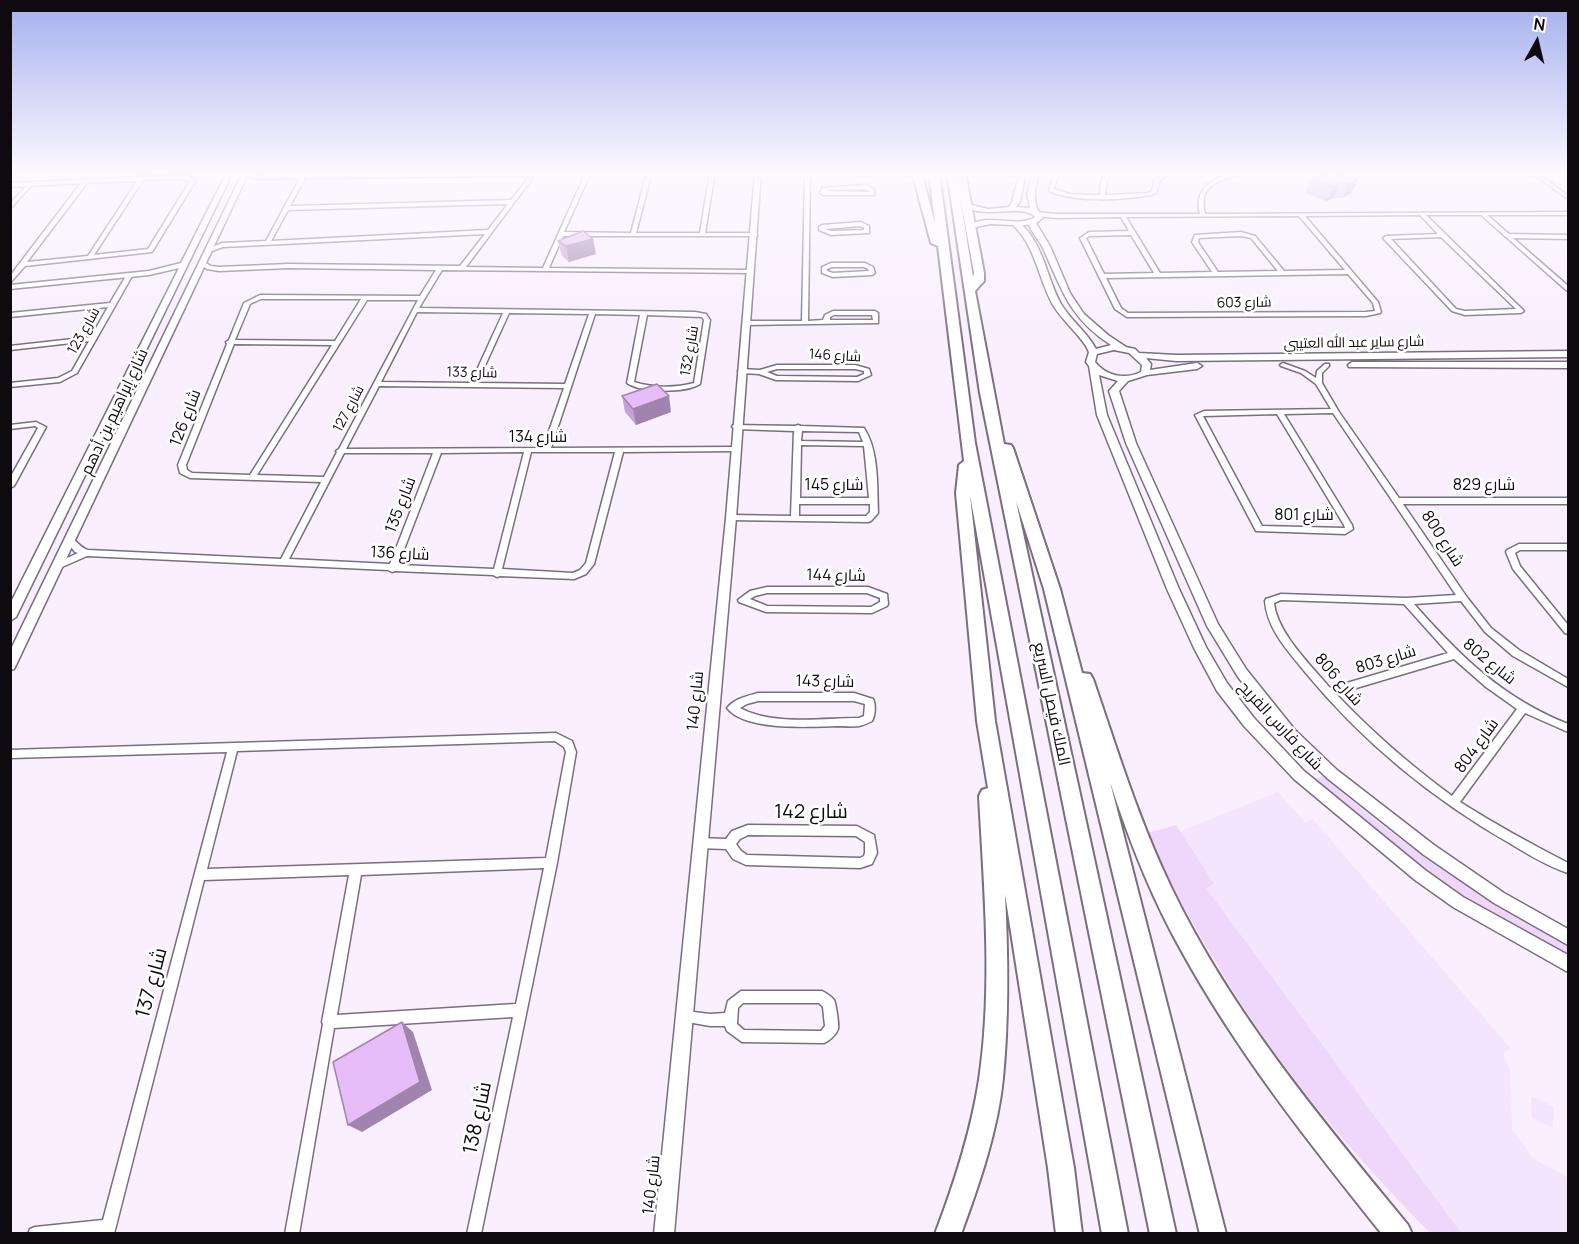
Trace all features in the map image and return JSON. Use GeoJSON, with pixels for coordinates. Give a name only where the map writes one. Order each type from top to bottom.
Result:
{"type":"FeatureCollection","features":[{"type":"Feature","properties":{"kind":"highway"},"geometry":{"type":"LineString","coordinates":[[932,230],[945,266]]}},
{"type":"Feature","properties":{"kind":"highway","name":"الملك فيصل السريع"},"geometry":{"type":"LineString","coordinates":[[941,230],[968,443],[1115,1233]]}},
{"type":"Feature","properties":{"kind":"highway","name":"الملك فيصل السريع"},"geometry":{"type":"LineString","coordinates":[[960,230],[986,393],[1163,1233]]}},
{"type":"Feature","properties":{"kind":"highway"},"geometry":{"type":"LineString","coordinates":[[969,291],[978,280],[979,273],[973,230]]}},
{"type":"Feature","properties":{"kind":"highway"},"geometry":{"type":"LineString","coordinates":[[986,393],[1022,492],[1052,589],[1141,840],[1165,896],[1206,973],[1322,1140],[1399,1233]]}},
{"type":"Feature","properties":{"kind":"highway"},"geometry":{"type":"LineString","coordinates":[[948,1233],[968,1181],[992,1080],[998,966],[986,721],[963,493],[968,443]]}},
{"type":"Feature","properties":{"kind":"highway"},"geometry":{"type":"LineString","coordinates":[[1052,589],[1213,1233]]}},
{"type":"Feature","properties":{"kind":"highway"},"geometry":{"type":"LineString","coordinates":[[986,721],[1061,1168],[1069,1233]]}},
{"type":"Feature","properties":{"kind":"street"},"geometry":{"type":"LineString","coordinates":[[10,281],[49,230]]}},
{"type":"Feature","properties":{"kind":"street"},"geometry":{"type":"LineString","coordinates":[[90,257],[108,230]]}},
{"type":"Feature","properties":{"kind":"street"},"geometry":{"type":"LineString","coordinates":[[24,264],[145,252],[154,249],[165,230]]}},
{"type":"Feature","properties":{"kind":"street","name":"شارع إبراهيم بن أدهم"},"geometry":{"type":"LineString","coordinates":[[10,617],[203,230]]}},
{"type":"Feature","properties":{"kind":"street","name":"شارع إبراهيم بن أدهم"},"geometry":{"type":"LineString","coordinates":[[10,665],[218,230]]}},
{"type":"Feature","properties":{"kind":"street"},"geometry":{"type":"LineString","coordinates":[[268,243],[275,230]]}},
{"type":"Feature","properties":{"kind":"street"},"geometry":{"type":"LineString","coordinates":[[545,269],[562,230]]}},
{"type":"Feature","properties":{"kind":"street"},"geometry":{"type":"LineString","coordinates":[[633,234],[634,230]]}},
{"type":"Feature","properties":{"kind":"street"},"geometry":{"type":"LineString","coordinates":[[702,235],[703,230]]}},
{"type":"Feature","properties":{"kind":"street","name":"شارع 140"},"geometry":{"type":"LineString","coordinates":[[664,1233],[686,1017],[699,843],[736,449],[749,272],[755,230]]}},
{"type":"Feature","properties":{"kind":"street"},"geometry":{"type":"LineString","coordinates":[[805,322],[808,230]]}},
{"type":"Feature","properties":{"kind":"street"},"geometry":{"type":"LineString","coordinates":[[824,230],[831,233],[867,230]]}},
{"type":"Feature","properties":{"kind":"street"},"geometry":{"type":"LineString","coordinates":[[1020,230],[1029,239],[1059,309],[1087,340],[1093,352],[1106,347],[1122,348]]}},
{"type":"Feature","properties":{"kind":"street","name":"شارع ساير عبد الله العتيبي"},"geometry":{"type":"LineString","coordinates":[[1040,230],[1065,294],[1077,314],[1096,332],[1122,348],[1140,355],[1176,358],[1569,354]]}},
{"type":"Feature","properties":{"kind":"street"},"geometry":{"type":"LineString","coordinates":[[1130,230],[1158,275]]}},
{"type":"Feature","properties":{"kind":"street","name":"شارع 603"},"geometry":{"type":"LineString","coordinates":[[1132,233],[1083,236],[1119,310],[1131,316],[1366,314],[1377,312],[1378,306],[1314,230]]}},
{"type":"Feature","properties":{"kind":"street"},"geometry":{"type":"LineString","coordinates":[[1437,230],[1521,311],[1465,313],[1454,310],[1386,238],[1443,236]]}},
{"type":"Feature","properties":{"kind":"street"},"geometry":{"type":"LineString","coordinates":[[1501,230],[1569,289]]}},
{"type":"Feature","properties":{"kind":"street"},"geometry":{"type":"LineString","coordinates":[[210,246],[489,232]]}},
{"type":"Feature","properties":{"kind":"street"},"geometry":{"type":"LineString","coordinates":[[462,268],[489,232]]}},
{"type":"Feature","properties":{"kind":"street"},"geometry":{"type":"LineString","coordinates":[[560,234],[755,235]]}},
{"type":"Feature","properties":{"kind":"street"},"geometry":{"type":"LineString","coordinates":[[1216,274],[1195,242],[1197,236],[1241,234],[1253,237],[1282,273]]}},
{"type":"Feature","properties":{"kind":"street"},"geometry":{"type":"LineString","coordinates":[[1508,236],[1569,237]]}},
{"type":"Feature","properties":{"kind":"street"},"geometry":{"type":"LineString","coordinates":[[210,246],[222,245]]}},
{"type":"Feature","properties":{"kind":"street"},"geometry":{"type":"LineString","coordinates":[[202,263],[205,267],[219,269],[289,266],[749,272]]}},
{"type":"Feature","properties":{"kind":"street"},"geometry":{"type":"LineString","coordinates":[[10,287],[129,276],[167,271],[186,264]]}},
{"type":"Feature","properties":{"kind":"street"},"geometry":{"type":"LineString","coordinates":[[807,270],[824,270],[833,274],[866,275],[872,273],[871,267],[865,265],[831,265],[825,267],[824,270]]}},
{"type":"Feature","properties":{"kind":"street","name":"شارع 127"},"geometry":{"type":"LineString","coordinates":[[283,563],[415,310],[440,268]]}},
{"type":"Feature","properties":{"kind":"street"},"geometry":{"type":"LineString","coordinates":[[195,278],[219,269]]}},
{"type":"Feature","properties":{"kind":"street"},"geometry":{"type":"LineString","coordinates":[[167,271],[180,277]]}},
{"type":"Feature","properties":{"kind":"street"},"geometry":{"type":"LineString","coordinates":[[1101,276],[1349,272]]}},
{"type":"Feature","properties":{"kind":"street","name":"شارع 123"},"geometry":{"type":"LineString","coordinates":[[10,385],[67,377],[76,370],[129,276]]}},
{"type":"Feature","properties":{"kind":"street","name":"شارع 126"},"geometry":{"type":"LineString","coordinates":[[325,480],[190,475],[182,468],[229,342],[247,303],[254,298],[422,298]]}},
{"type":"Feature","properties":{"kind":"street"},"geometry":{"type":"LineString","coordinates":[[252,477],[365,298]]}},
{"type":"Feature","properties":{"kind":"street"},"geometry":{"type":"LineString","coordinates":[[10,315],[113,305]]}},
{"type":"Feature","properties":{"kind":"street","name":"شارع 132"},"geometry":{"type":"LineString","coordinates":[[415,310],[593,312],[699,314],[707,318],[697,384],[688,387],[640,387],[630,383],[644,313]]}},
{"type":"Feature","properties":{"kind":"street"},"geometry":{"type":"LineString","coordinates":[[473,385],[507,311]]}},
{"type":"Feature","properties":{"kind":"street"},"geometry":{"type":"LineString","coordinates":[[546,451],[593,312]]}},
{"type":"Feature","properties":{"kind":"street"},"geometry":{"type":"LineString","coordinates":[[746,323],[876,322],[875,313],[833,313],[827,316],[826,322]]}},
{"type":"Feature","properties":{"kind":"street"},"geometry":{"type":"LineString","coordinates":[[10,348],[93,339]]}},
{"type":"Feature","properties":{"kind":"street"},"geometry":{"type":"LineString","coordinates":[[229,342],[337,343]]}},
{"type":"Feature","properties":{"kind":"street","name":"شارع فارس الفريح"},"geometry":{"type":"LineString","coordinates":[[1093,352],[1090,362],[1093,367],[1102,415],[1173,589],[1222,687],[1249,722],[1299,775],[1420,875],[1458,902],[1569,964]]}},
{"type":"Feature","properties":{"kind":"street"},"geometry":{"type":"LineString","coordinates":[[1486,365],[1484,360],[1487,357],[1530,354]]}},
{"type":"Feature","properties":{"kind":"street"},"geometry":{"type":"LineString","coordinates":[[1140,355],[1147,364],[1145,373]]}},
{"type":"Feature","properties":{"kind":"street","name":"شارع ساير عبد الله العتيبي"},"geometry":{"type":"LineString","coordinates":[[1125,379],[1181,366],[1569,364]]}},
{"type":"Feature","properties":{"kind":"street","name":"شارع 800"},"geometry":{"type":"LineString","coordinates":[[1283,365],[1303,372],[1319,383],[1463,598],[1488,630],[1516,653],[1569,683]]}},
{"type":"Feature","properties":{"kind":"street"},"geometry":{"type":"LineString","coordinates":[[1319,383],[1319,372],[1327,365]]}},
{"type":"Feature","properties":{"kind":"street","name":"شارع 146"},"geometry":{"type":"LineString","coordinates":[[741,371],[760,372],[776,378],[858,379],[868,375],[867,370],[855,367],[777,367],[760,372]]}},
{"type":"Feature","properties":{"kind":"street"},"geometry":{"type":"LineString","coordinates":[[1093,367],[1107,375],[1125,379]]}},
{"type":"Feature","properties":{"kind":"street"},"geometry":{"type":"LineString","coordinates":[[128,381],[138,382],[147,378]]}},
{"type":"Feature","properties":{"kind":"street","name":"شارع فارس الفريح"},"geometry":{"type":"LineString","coordinates":[[1125,379],[1114,391],[1131,443],[1213,626],[1254,690],[1307,752],[1408,834],[1499,898],[1569,937]]}},
{"type":"Feature","properties":{"kind":"street","name":"شارع 133"},"geometry":{"type":"LineString","coordinates":[[376,384],[568,386]]}},
{"type":"Feature","properties":{"kind":"street"},"geometry":{"type":"LineString","coordinates":[[120,396],[130,391],[140,393]]}},
{"type":"Feature","properties":{"kind":"street","name":"شارع 801"},"geometry":{"type":"LineString","coordinates":[[1279,412],[1349,529],[1259,529],[1199,415],[1204,413],[1336,411]]}},
{"type":"Feature","properties":{"kind":"street"},"geometry":{"type":"LineString","coordinates":[[10,427],[33,424],[40,425],[42,429],[14,474],[10,486]]}},
{"type":"Feature","properties":{"kind":"street"},"geometry":{"type":"LineString","coordinates":[[736,427],[861,430],[865,432],[867,444],[797,443]]}},
{"type":"Feature","properties":{"kind":"street","name":"شارع 145"},"geometry":{"type":"LineString","coordinates":[[795,518],[798,428]]}},
{"type":"Feature","properties":{"kind":"street","name":"شارع 145"},"geometry":{"type":"LineString","coordinates":[[730,518],[868,519],[874,513],[867,444]]}},
{"type":"Feature","properties":{"kind":"street","name":"شارع 134"},"geometry":{"type":"LineString","coordinates":[[340,451],[736,449]]}},
{"type":"Feature","properties":{"kind":"street","name":"شارع 135"},"geometry":{"type":"LineString","coordinates":[[392,569],[438,451]]}},
{"type":"Feature","properties":{"kind":"street"},"geometry":{"type":"LineString","coordinates":[[497,574],[528,451]]}},
{"type":"Feature","properties":{"kind":"street","name":"شارع 136"},"geometry":{"type":"LineString","coordinates":[[58,565],[69,558],[88,553],[569,577],[586,570],[590,564],[619,451]]}},
{"type":"Feature","properties":{"kind":"street","name":"شارع 145"},"geometry":{"type":"LineString","coordinates":[[795,501],[873,501]]}},
{"type":"Feature","properties":{"kind":"street","name":"شارع 829"},"geometry":{"type":"LineString","coordinates":[[1399,501],[1569,501]]}},
{"type":"Feature","properties":{"kind":"street"},"geometry":{"type":"LineString","coordinates":[[70,541],[78,550],[88,553]]}},
{"type":"Feature","properties":{"kind":"street"},"geometry":{"type":"LineString","coordinates":[[1569,547],[1519,547],[1510,552],[1516,567],[1569,631]]}},
{"type":"Feature","properties":{"kind":"street","name":"شارع 144"},"geometry":{"type":"LineString","coordinates":[[722,599],[742,600],[766,609],[872,610],[884,604],[884,596],[868,590],[767,590],[753,593],[742,600]]}},
{"type":"Feature","properties":{"kind":"street","name":"شارع 806"},"geometry":{"type":"LineString","coordinates":[[1463,598],[1406,601],[1281,597],[1269,601],[1269,612],[1288,644],[1327,693],[1355,723],[1454,802],[1515,842],[1569,868]]}},
{"type":"Feature","properties":{"kind":"street","name":"شارع 802"},"geometry":{"type":"LineString","coordinates":[[1406,601],[1454,655],[1523,708],[1569,728]]}},
{"type":"Feature","properties":{"kind":"street","name":"شارع 803"},"geometry":{"type":"LineString","coordinates":[[1327,693],[1454,655]]}},
{"type":"Feature","properties":{"kind":"street","name":"شارع 143"},"geometry":{"type":"LineString","coordinates":[[711,709],[732,708],[758,697],[854,697],[870,702],[871,713],[869,718],[860,722],[761,720],[743,716],[732,708]]}},
{"type":"Feature","properties":{"kind":"street","name":"شارع 804"},"geometry":{"type":"LineString","coordinates":[[1454,802],[1523,708]]}},
{"type":"Feature","properties":{"kind":"street","name":"شارع 138"},"geometry":{"type":"LineString","coordinates":[[233,748],[556,737],[568,744],[571,752],[551,863],[474,1233]]}},
{"type":"Feature","properties":{"kind":"street"},"geometry":{"type":"LineString","coordinates":[[10,754],[233,748]]}},
{"type":"Feature","properties":{"kind":"street","name":"شارع 137"},"geometry":{"type":"LineString","coordinates":[[34,1233],[108,1230],[233,748]]}},
{"type":"Feature","properties":{"kind":"street","name":"شارع 142"},"geometry":{"type":"LineString","coordinates":[[699,843],[729,843],[736,835],[748,830],[857,831],[870,839],[871,853],[868,860],[860,863],[746,860],[736,855],[729,843]]}},
{"type":"Feature","properties":{"kind":"street"},"geometry":{"type":"LineString","coordinates":[[200,874],[551,863]]}},
{"type":"Feature","properties":{"kind":"street"},"geometry":{"type":"LineString","coordinates":[[292,1233],[356,869]]}},
{"type":"Feature","properties":{"kind":"street"},"geometry":{"type":"LineString","coordinates":[[822,997],[829,1004],[832,1028],[824,1036],[742,1036],[732,1028],[730,1019],[732,1005],[741,998],[822,997]]}},
{"type":"Feature","properties":{"kind":"street"},"geometry":{"type":"LineString","coordinates":[[328,1022],[520,1010]]}},
{"type":"Feature","properties":{"kind":"street"},"geometry":{"type":"LineString","coordinates":[[686,1017],[710,1020],[730,1019]]}},
{"type":"Feature","properties":{"kind":"shaded area"},"geometry":{"type":"Polygon","coordinates":[[[1323,776],[1380,824],[1440,868],[1568,944],[1568,957],[1442,883],[1313,780],[1323,776]]]}},
{"type":"Feature","properties":{"kind":"shaded area"},"geometry":{"type":"Polygon","coordinates":[[[1278,792],[1306,823],[1313,819],[1510,1048],[1503,1054],[1510,1071],[1512,1129],[1533,1158],[1568,1178],[1568,1233],[1460,1233],[1313,1039],[1169,836],[1278,792]]]}},
{"type":"Feature","properties":{"kind":"shaded area"},"geometry":{"type":"Polygon","coordinates":[[[1176,825],[1214,884],[1206,888],[1461,1233],[1430,1233],[1337,1132],[1266,1041],[1211,954],[1144,834],[1176,825]]]}},
{"type":"Feature","properties":{"kind":"shaded area"},"geometry":{"type":"Polygon","coordinates":[[[1531,1096],[1554,1107],[1553,1128],[1532,1118],[1531,1096]]]}},
{"type":"Feature","properties":{"kind":"building"},"geometry":{"type":"Polygon","coordinates":[[[583,231],[593,239],[566,246],[558,241],[583,231]]]}},
{"type":"Feature","properties":{"kind":"building"},"geometry":{"type":"Polygon","coordinates":[[[657,384],[669,396],[633,409],[622,396],[657,384]]]}},
{"type":"Feature","properties":{"kind":"building"},"geometry":{"type":"Polygon","coordinates":[[[402,1022],[420,1082],[348,1125],[333,1062],[402,1022]]]}}]}
